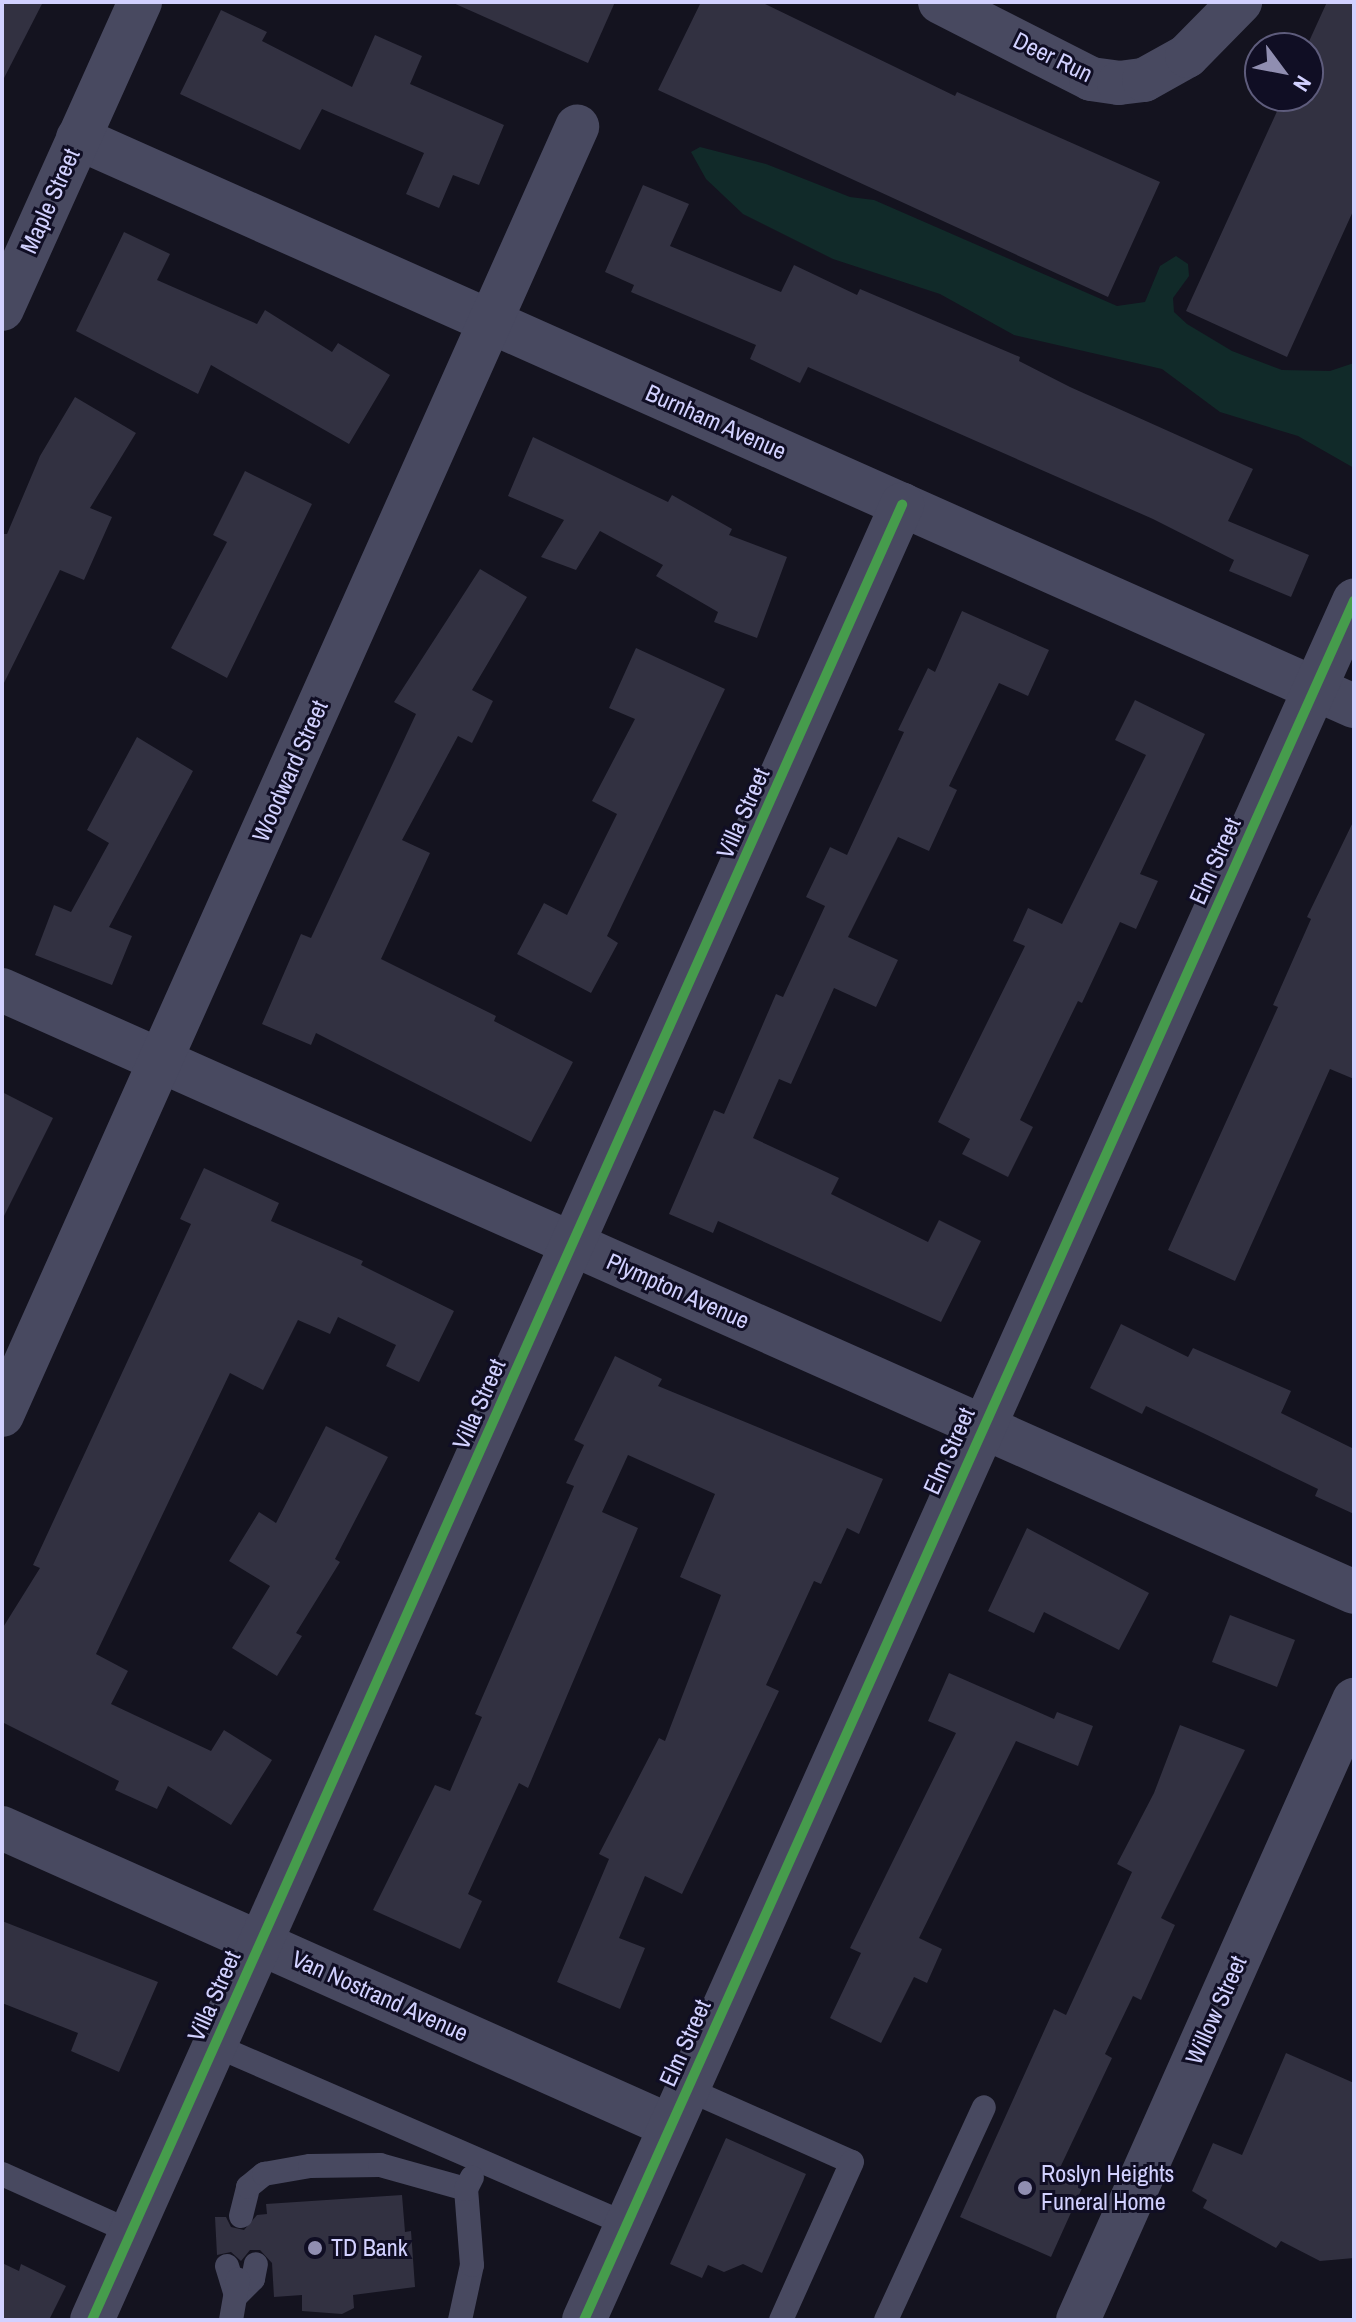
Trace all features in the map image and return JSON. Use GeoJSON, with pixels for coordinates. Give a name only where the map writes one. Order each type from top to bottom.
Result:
{"type":"FeatureCollection","features":[{"type":"Feature","properties":{"kind":"street","name":"Maple Street"},"geometry":{"type":"LineString","coordinates":[[2,309],[140,2]]}},
{"type":"Feature","properties":{"kind":"street","name":"Deer Run"},"geometry":{"type":"LineString","coordinates":[[940,2],[1091,79],[1119,83],[1144,80],[1187,56],[1240,2]]}},
{"type":"Feature","properties":{"kind":"street","name":"Woodward Street"},"geometry":{"type":"LineString","coordinates":[[2,1415],[577,127]]}},
{"type":"Feature","properties":{"kind":"street","name":"Burnham Avenue"},"geometry":{"type":"LineString","coordinates":[[78,138],[1354,706]]}},
{"type":"Feature","properties":{"kind":"street","name":"Villa Street"},"geometry":{"type":"LineString","coordinates":[[92,2320],[902,505]]}},
{"type":"Feature","properties":{"kind":"street","name":"Elm Street"},"geometry":{"type":"LineString","coordinates":[[584,2320],[1354,601]]}},
{"type":"Feature","properties":{"kind":"street","name":"Plympton Avenue"},"geometry":{"type":"LineString","coordinates":[[2,990],[1354,1592]]}},
{"type":"Feature","properties":{"kind":"street","name":"Willow Street"},"geometry":{"type":"LineString","coordinates":[[1078,2320],[1354,1700]]}},
{"type":"Feature","properties":{"kind":"street","name":"Van Nostrand Avenue"},"geometry":{"type":"LineString","coordinates":[[2,1828],[259,1943],[678,2108]]}},
{"type":"Feature","properties":{"kind":"lane"},"geometry":{"type":"LineString","coordinates":[[214,2045],[626,2224]]}},
{"type":"Feature","properties":{"kind":"lane"},"geometry":{"type":"LineString","coordinates":[[886,2320],[984,2107]]}},
{"type":"Feature","properties":{"kind":"lane"},"geometry":{"type":"LineString","coordinates":[[678,2108],[852,2162],[781,2320]]}},
{"type":"Feature","properties":{"kind":"lane"},"geometry":{"type":"LineString","coordinates":[[460,2320],[472,2265],[466,2189],[480,2160]]}},
{"type":"Feature","properties":{"kind":"lane"},"geometry":{"type":"LineString","coordinates":[[240,2216],[256,2180],[310,2166],[380,2165],[466,2189]]}},
{"type":"Feature","properties":{"kind":"lane"},"geometry":{"type":"LineString","coordinates":[[2,2174],[131,2232]]}},
{"type":"Feature","properties":{"kind":"lane"},"geometry":{"type":"LineString","coordinates":[[231,2320],[241,2265]]}},
{"type":"Feature","properties":{"kind":"green space"},"geometry":{"type":"Polygon","coordinates":[[[700,147],[766,164],[850,197],[874,200],[1117,306],[1145,302],[1160,266],[1176,256],[1188,264],[1189,276],[1173,298],[1174,312],[1187,324],[1232,351],[1282,370],[1330,371],[1354,363],[1354,468],[1298,436],[1220,412],[1162,369],[1014,335],[940,294],[833,259],[743,214],[706,179],[691,152],[700,147]]]}},
{"type":"Feature","properties":{"kind":"building"},"geometry":{"type":"Polygon","coordinates":[[[2,2],[43,2],[2,82],[2,2]]]}},
{"type":"Feature","properties":{"kind":"building"},"geometry":{"type":"Polygon","coordinates":[[[451,2],[615,2],[588,63],[451,2]]]}},
{"type":"Feature","properties":{"kind":"building"},"geometry":{"type":"Polygon","coordinates":[[[701,2],[761,2],[955,96],[957,92],[1160,182],[1108,297],[658,90],[701,2]]]}},
{"type":"Feature","properties":{"kind":"building"},"geometry":{"type":"Polygon","coordinates":[[[1327,2],[1354,2],[1354,209],[1287,357],[1186,311],[1277,112],[1324,112],[1324,32],[1313,32],[1327,2]]]}},
{"type":"Feature","properties":{"kind":"building"},"geometry":{"type":"Polygon","coordinates":[[[221,10],[267,32],[262,41],[352,87],[375,35],[422,56],[410,84],[504,125],[479,185],[453,175],[439,208],[406,194],[424,153],[322,109],[300,150],[180,94],[221,10]]]}},
{"type":"Feature","properties":{"kind":"building"},"geometry":{"type":"Polygon","coordinates":[[[643,185],[689,204],[670,246],[781,292],[794,265],[857,295],[860,289],[1020,357],[1019,361],[1070,387],[1253,469],[1228,521],[1309,555],[1291,597],[1229,571],[1234,560],[1153,519],[808,367],[800,383],[750,359],[756,345],[631,292],[634,285],[605,272],[643,185]]]}},
{"type":"Feature","properties":{"kind":"building"},"geometry":{"type":"Polygon","coordinates":[[[124,232],[170,254],[157,280],[257,324],[265,310],[332,352],[338,343],[390,375],[349,444],[211,365],[198,394],[76,331],[124,232]]]}},
{"type":"Feature","properties":{"kind":"building"},"geometry":{"type":"Polygon","coordinates":[[[75,397],[136,433],[90,508],[112,517],[84,580],[60,570],[2,687],[2,534],[7,534],[40,456],[75,397]]]}},
{"type":"Feature","properties":{"kind":"building"},"geometry":{"type":"Polygon","coordinates":[[[533,437],[668,502],[672,495],[732,529],[729,535],[787,557],[757,638],[714,622],[718,612],[656,576],[663,565],[600,531],[576,570],[541,557],[564,520],[508,496],[533,437]]]}},
{"type":"Feature","properties":{"kind":"building"},"geometry":{"type":"Polygon","coordinates":[[[245,471],[312,504],[227,678],[171,648],[227,542],[213,535],[245,471]]]}},
{"type":"Feature","properties":{"kind":"building"},"geometry":{"type":"Polygon","coordinates":[[[480,569],[527,597],[472,690],[493,701],[472,743],[458,736],[402,840],[430,853],[381,959],[496,1016],[494,1021],[573,1062],[531,1142],[316,1033],[311,1045],[262,1024],[301,934],[311,938],[416,714],[394,702],[480,569]]]}},
{"type":"Feature","properties":{"kind":"building"},"geometry":{"type":"Polygon","coordinates":[[[962,611],[1049,650],[1028,696],[999,683],[949,786],[957,790],[929,851],[898,837],[848,937],[898,960],[876,1007],[834,988],[791,1084],[779,1079],[753,1138],[839,1178],[831,1194],[928,1242],[939,1220],[981,1241],[941,1322],[718,1221],[713,1233],[669,1214],[714,1110],[724,1114],[776,994],[783,997],[825,906],[806,897],[830,847],[847,855],[904,732],[898,730],[928,668],[935,672],[962,611]]]}},
{"type":"Feature","properties":{"kind":"building"},"geometry":{"type":"Polygon","coordinates":[[[636,648],[725,689],[607,936],[618,943],[591,993],[517,954],[544,903],[567,915],[617,814],[592,801],[635,719],[609,708],[636,648]]]}},
{"type":"Feature","properties":{"kind":"building"},"geometry":{"type":"Polygon","coordinates":[[[1135,700],[1205,734],[1140,874],[1158,881],[1136,929],[1120,922],[1082,1003],[1078,1001],[1020,1120],[1033,1127],[1008,1177],[962,1154],[970,1139],[938,1122],[1025,946],[1013,941],[1028,908],[1062,924],[1146,755],[1115,740],[1135,700]]]}},
{"type":"Feature","properties":{"kind":"building"},"geometry":{"type":"Polygon","coordinates":[[[137,737],[193,771],[109,927],[132,936],[112,985],[35,955],[54,905],[71,912],[109,843],[87,830],[137,737]]]}},
{"type":"Feature","properties":{"kind":"building"},"geometry":{"type":"Polygon","coordinates":[[[1354,820],[1354,1079],[1330,1069],[1235,1281],[1168,1250],[1278,1007],[1273,1005],[1311,919],[1307,917],[1354,820]]]}},
{"type":"Feature","properties":{"kind":"building"},"geometry":{"type":"Polygon","coordinates":[[[2,1092],[53,1118],[2,1220],[2,1092]]]}},
{"type":"Feature","properties":{"kind":"building"},"geometry":{"type":"Polygon","coordinates":[[[204,1168],[279,1203],[271,1221],[363,1261],[361,1265],[454,1311],[419,1382],[386,1366],[396,1345],[338,1317],[330,1334],[298,1320],[263,1390],[230,1373],[96,1654],[128,1671],[111,1704],[211,1751],[224,1730],[272,1760],[231,1825],[168,1786],[157,1809],[115,1790],[119,1781],[2,1722],[2,1629],[40,1568],[33,1565],[191,1224],[180,1219],[204,1168]]]}},
{"type":"Feature","properties":{"kind":"building"},"geometry":{"type":"Polygon","coordinates":[[[1121,1324],[1188,1357],[1193,1348],[1291,1391],[1281,1413],[1354,1449],[1354,1514],[1315,1496],[1318,1489],[1203,1433],[1146,1406],[1142,1414],[1090,1388],[1121,1324]]]}},
{"type":"Feature","properties":{"kind":"building"},"geometry":{"type":"Polygon","coordinates":[[[615,1356],[662,1379],[658,1386],[883,1479],[859,1534],[847,1528],[821,1584],[814,1581],[766,1685],[779,1691],[682,1894],[645,1876],[619,1938],[645,1948],[620,2009],[557,1982],[609,1859],[599,1854],[659,1738],[665,1741],[721,1595],[680,1577],[715,1494],[628,1455],[602,1512],[638,1528],[528,1788],[519,1783],[468,1894],[482,1901],[460,1949],[373,1910],[435,1785],[450,1791],[482,1717],[475,1714],[574,1486],[566,1483],[584,1445],[574,1440],[615,1356]]]}},
{"type":"Feature","properties":{"kind":"building"},"geometry":{"type":"Polygon","coordinates":[[[326,1426],[388,1457],[335,1559],[340,1562],[296,1633],[302,1636],[277,1676],[232,1648],[270,1586],[229,1561],[259,1512],[276,1523],[326,1426]]]}},
{"type":"Feature","properties":{"kind":"building"},"geometry":{"type":"Polygon","coordinates":[[[1027,1528],[1149,1593],[1119,1650],[1044,1612],[1034,1633],[988,1611],[1027,1528]]]}},
{"type":"Feature","properties":{"kind":"building"},"geometry":{"type":"Polygon","coordinates":[[[1230,1615],[1295,1640],[1277,1687],[1212,1662],[1230,1615]]]}},
{"type":"Feature","properties":{"kind":"building"},"geometry":{"type":"Polygon","coordinates":[[[949,1673],[1054,1719],[1057,1712],[1093,1726],[1078,1766],[1016,1741],[919,1938],[942,1949],[927,1983],[914,1977],[881,2043],[830,2018],[861,1953],[850,1948],[956,1733],[928,1721],[949,1673]]]}},
{"type":"Feature","properties":{"kind":"building"},"geometry":{"type":"Polygon","coordinates":[[[1180,1725],[1245,1750],[1161,1918],[1175,1925],[1141,2000],[1133,1996],[1105,2054],[1112,2058],[1057,2174],[1083,2186],[1051,2257],[960,2217],[1054,2009],[1066,2015],[1132,1872],[1117,1864],[1154,1793],[1180,1725]]]}},
{"type":"Feature","properties":{"kind":"building"},"geometry":{"type":"Polygon","coordinates":[[[2,1921],[158,1982],[119,2072],[71,2051],[78,2033],[2,2003],[2,1921]]]}},
{"type":"Feature","properties":{"kind":"building"},"geometry":{"type":"Polygon","coordinates":[[[1286,2053],[1354,2083],[1354,2258],[1320,2261],[1281,2241],[1276,2248],[1203,2208],[1207,2200],[1192,2191],[1213,2143],[1242,2155],[1286,2053]]]}},
{"type":"Feature","properties":{"kind":"building"},"geometry":{"type":"Polygon","coordinates":[[[726,2138],[806,2174],[762,2273],[743,2264],[724,2272],[708,2265],[702,2278],[670,2264],[726,2138]]]}},
{"type":"Feature","properties":{"kind":"building","name":"TD Bank"},"geometry":{"type":"Polygon","coordinates":[[[402,2195],[405,2232],[411,2231],[415,2287],[353,2295],[354,2308],[342,2314],[302,2311],[302,2295],[274,2297],[272,2263],[260,2250],[250,2250],[241,2261],[231,2252],[217,2255],[215,2217],[226,2217],[231,2227],[244,2230],[257,2215],[267,2214],[266,2204],[402,2195]]]}},
{"type":"Feature","properties":{"kind":"building"},"geometry":{"type":"Polygon","coordinates":[[[2,2263],[19,2271],[21,2264],[66,2286],[49,2320],[2,2320],[2,2263]]]}},
{"type":"Feature","properties":{"kind":"cycle path"},"geometry":{"type":"LineString","coordinates":[[92,2320],[902,505]]}},
{"type":"Feature","properties":{"kind":"cycle path"},"geometry":{"type":"LineString","coordinates":[[584,2320],[1354,601]]}},
{"type":"Feature","properties":{"kind":"place","name":"Roslyn Heights Funeral Home"},"geometry":{"type":"Point","coordinates":[1025,2188]}},
{"type":"Feature","properties":{"kind":"place","name":"TD Bank"},"geometry":{"type":"Point","coordinates":[315,2248]}}]}
